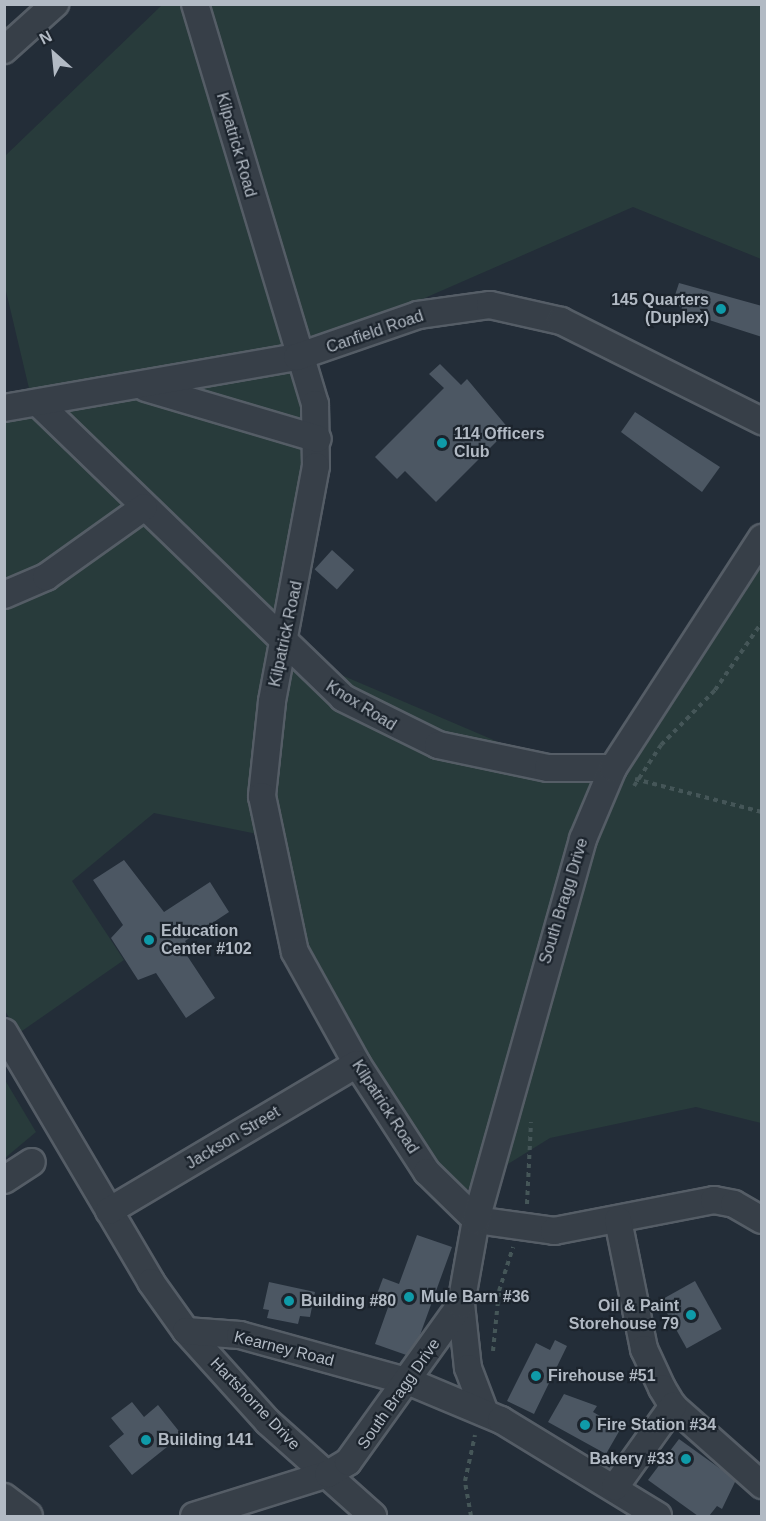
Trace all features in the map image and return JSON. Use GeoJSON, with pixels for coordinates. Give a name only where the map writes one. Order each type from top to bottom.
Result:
{"type":"FeatureCollection","features":[{"type":"Feature","properties":{"kind":"street"},"geometry":{"type":"LineString","coordinates":[[4,50],[55,4]]}},
{"type":"Feature","properties":{"kind":"street","name":"Kilpatrick Road"},"geometry":{"type":"LineString","coordinates":[[195,4],[297,357],[315,404],[318,439],[285,645],[266,742],[263,819],[281,872],[295,952],[357,1064],[427,1172],[476,1220]]}},
{"type":"Feature","properties":{"kind":"street","name":"Canfield Road"},"geometry":{"type":"LineString","coordinates":[[4,408],[144,387],[297,357],[418,315],[490,306],[561,321],[762,421]]}},
{"type":"Feature","properties":{"kind":"street"},"geometry":{"type":"LineString","coordinates":[[144,387],[318,439]]}},
{"type":"Feature","properties":{"kind":"street","name":"Knox Road"},"geometry":{"type":"LineString","coordinates":[[38,403],[285,645],[343,698],[408,735],[548,768],[613,768]]}},
{"type":"Feature","properties":{"kind":"street"},"geometry":{"type":"LineString","coordinates":[[4,595],[46,577],[144,507]]}},
{"type":"Feature","properties":{"kind":"street","name":"South Bragg Drive"},"geometry":{"type":"LineString","coordinates":[[480,1423],[468,1368],[461,1304],[476,1220],[572,870],[613,768],[762,538]]}},
{"type":"Feature","properties":{"kind":"street"},"geometry":{"type":"LineString","coordinates":[[4,1032],[109,1211],[186,1331]]}},
{"type":"Feature","properties":{"kind":"street","name":"Jackson Street"},"geometry":{"type":"LineString","coordinates":[[109,1211],[357,1064]]}},
{"type":"Feature","properties":{"kind":"street"},"geometry":{"type":"LineString","coordinates":[[4,1180],[32,1162]]}},
{"type":"Feature","properties":{"kind":"street"},"geometry":{"type":"LineString","coordinates":[[476,1220],[540,1232],[618,1220],[714,1200],[734,1204],[762,1220]]}},
{"type":"Feature","properties":{"kind":"street"},"geometry":{"type":"LineString","coordinates":[[618,1220],[644,1349],[673,1406],[762,1485]]}},
{"type":"Feature","properties":{"kind":"street","name":"South Bragg Drive"},"geometry":{"type":"LineString","coordinates":[[328,1474],[358,1452],[410,1382],[461,1304]]}},
{"type":"Feature","properties":{"kind":"street","name":"Kearney Road"},"geometry":{"type":"LineString","coordinates":[[186,1331],[240,1335],[410,1382],[480,1423],[615,1487],[658,1516]]}},
{"type":"Feature","properties":{"kind":"street","name":"Hartshorne Drive"},"geometry":{"type":"LineString","coordinates":[[186,1331],[268,1422],[373,1516]]}},
{"type":"Feature","properties":{"kind":"street"},"geometry":{"type":"LineString","coordinates":[[615,1487],[673,1406]]}},
{"type":"Feature","properties":{"kind":"street"},"geometry":{"type":"LineString","coordinates":[[194,1516],[328,1474]]}},
{"type":"Feature","properties":{"kind":"street"},"geometry":{"type":"LineString","coordinates":[[4,1497],[29,1516]]}},
{"type":"Feature","properties":{"kind":"path"},"geometry":{"type":"LineString","coordinates":[[629,798],[637,781],[662,745],[709,698],[762,622]]}},
{"type":"Feature","properties":{"kind":"path"},"geometry":{"type":"LineString","coordinates":[[637,781],[762,812]]}},
{"type":"Feature","properties":{"kind":"path"},"geometry":{"type":"LineString","coordinates":[[524,1214],[532,1117]]}},
{"type":"Feature","properties":{"kind":"path"},"geometry":{"type":"LineString","coordinates":[[494,1361],[499,1291],[514,1243]]}},
{"type":"Feature","properties":{"kind":"path"},"geometry":{"type":"LineString","coordinates":[[471,1516],[465,1480],[480,1423]]}},
{"type":"Feature","properties":{"kind":"shaded area"},"geometry":{"type":"Polygon","coordinates":[[[162,5],[761,5],[761,259],[633,207],[299,353],[322,438],[271,645],[592,782],[761,532],[761,1123],[696,1107],[550,1138],[458,1195],[307,979],[272,837],[154,813],[72,881],[124,960],[19,1033],[5,1011],[4,406],[32,401],[5,287],[5,156],[162,5]]]}},
{"type":"Feature","properties":{"kind":"shaded area"},"geometry":{"type":"Polygon","coordinates":[[[5,1080],[36,1132],[4,1158],[5,1080]]]}},
{"type":"Feature","properties":{"kind":"building","name":"145 Quarters (Duplex)"},"geometry":{"type":"Polygon","coordinates":[[[679,283],[762,306],[762,337],[681,311],[682,307],[672,304],[679,283]]]}},
{"type":"Feature","properties":{"kind":"building","name":"114 Officers Club"},"geometry":{"type":"Polygon","coordinates":[[[440,364],[461,385],[467,379],[509,429],[436,502],[405,471],[397,479],[375,457],[444,388],[429,374],[440,364]]]}},
{"type":"Feature","properties":{"kind":"building"},"geometry":{"type":"Polygon","coordinates":[[[635,412],[720,467],[702,492],[621,432],[635,412]]]}},
{"type":"Feature","properties":{"kind":"building"},"geometry":{"type":"Polygon","coordinates":[[[332,550],[354,570],[337,589],[315,569],[332,550]]]}},
{"type":"Feature","properties":{"kind":"building","name":"Education Center #102"},"geometry":{"type":"Polygon","coordinates":[[[124,860],[164,912],[210,882],[229,912],[185,941],[191,951],[186,954],[215,998],[186,1018],[156,973],[138,980],[111,938],[123,925],[93,880],[124,860]]]}},
{"type":"Feature","properties":{"kind":"building","name":"Mule Barn #36"},"geometry":{"type":"Polygon","coordinates":[[[417,1235],[452,1247],[412,1357],[375,1344],[391,1299],[377,1294],[383,1278],[399,1284],[417,1235]]]}},
{"type":"Feature","properties":{"kind":"building","name":"Oil & Paint Storehouse 79"},"geometry":{"type":"Polygon","coordinates":[[[695,1281],[722,1329],[687,1348],[660,1300],[695,1281]]]}},
{"type":"Feature","properties":{"kind":"building","name":"Building #80"},"geometry":{"type":"Polygon","coordinates":[[[269,1282],[315,1292],[310,1317],[300,1316],[298,1324],[267,1318],[269,1310],[263,1309],[269,1282]]]}},
{"type":"Feature","properties":{"kind":"building","name":"Firehouse #51"},"geometry":{"type":"Polygon","coordinates":[[[555,1340],[567,1346],[534,1414],[507,1401],[536,1343],[550,1350],[555,1340]]]}},
{"type":"Feature","properties":{"kind":"building","name":"Fire Station #34"},"geometry":{"type":"Polygon","coordinates":[[[564,1394],[597,1406],[593,1412],[621,1428],[606,1454],[548,1422],[564,1394]]]}},
{"type":"Feature","properties":{"kind":"building","name":"Building 141"},"geometry":{"type":"Polygon","coordinates":[[[132,1402],[144,1417],[158,1405],[182,1435],[132,1475],[109,1446],[124,1434],[111,1418],[132,1402]]]}},
{"type":"Feature","properties":{"kind":"building","name":"Bakery #33"},"geometry":{"type":"Polygon","coordinates":[[[679,1439],[736,1480],[722,1509],[717,1506],[709,1516],[698,1516],[648,1480],[679,1439]]]}},
{"type":"Feature","properties":{"kind":"place","name":"145 Quarters (Duplex)"},"geometry":{"type":"Point","coordinates":[721,309]}},
{"type":"Feature","properties":{"kind":"place","name":"114 Officers Club"},"geometry":{"type":"Point","coordinates":[442,443]}},
{"type":"Feature","properties":{"kind":"place","name":"Education Center #102"},"geometry":{"type":"Point","coordinates":[149,940]}},
{"type":"Feature","properties":{"kind":"place","name":"Mule Barn #36"},"geometry":{"type":"Point","coordinates":[409,1297]}},
{"type":"Feature","properties":{"kind":"place","name":"Building #80"},"geometry":{"type":"Point","coordinates":[289,1301]}},
{"type":"Feature","properties":{"kind":"place","name":"Oil & Paint Storehouse 79"},"geometry":{"type":"Point","coordinates":[691,1315]}},
{"type":"Feature","properties":{"kind":"place","name":"Firehouse #51"},"geometry":{"type":"Point","coordinates":[536,1376]}},
{"type":"Feature","properties":{"kind":"place","name":"Fire Station #34"},"geometry":{"type":"Point","coordinates":[585,1425]}},
{"type":"Feature","properties":{"kind":"place","name":"Building 141"},"geometry":{"type":"Point","coordinates":[146,1440]}},
{"type":"Feature","properties":{"kind":"place","name":"Bakery #33"},"geometry":{"type":"Point","coordinates":[686,1459]}}]}
